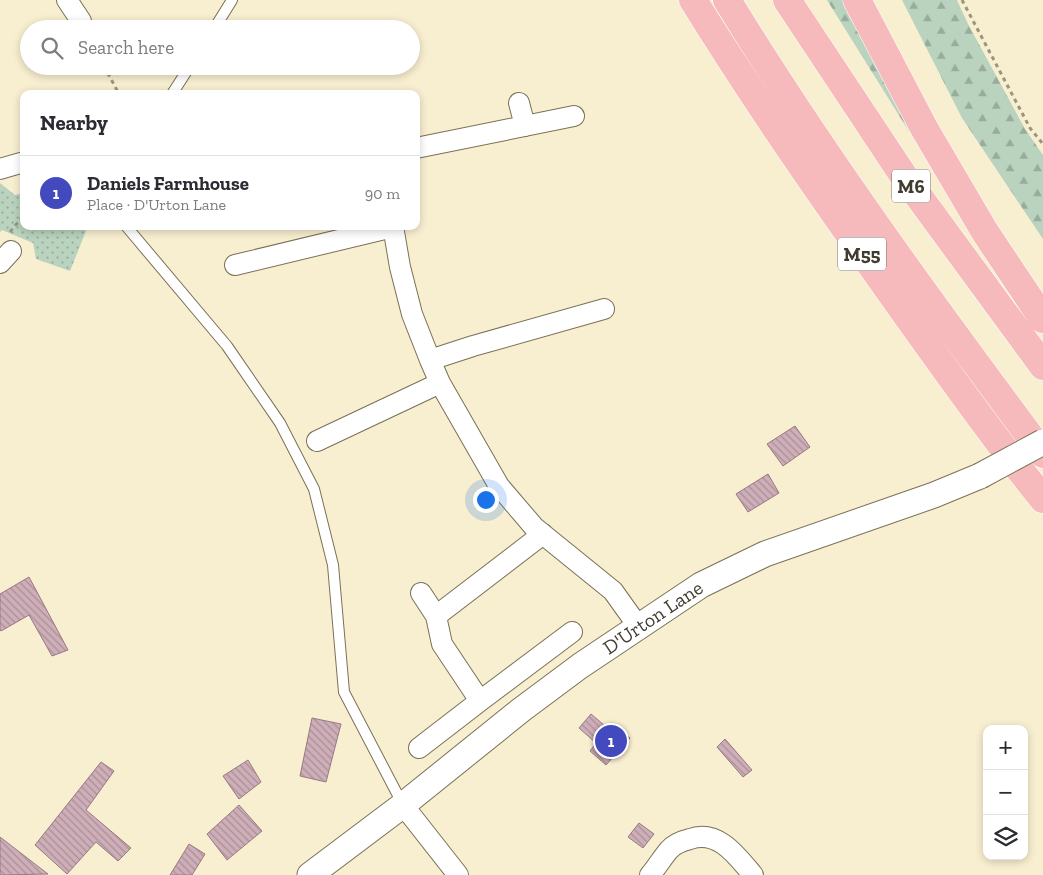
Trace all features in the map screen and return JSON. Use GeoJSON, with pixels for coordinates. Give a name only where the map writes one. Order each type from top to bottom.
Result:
{"type":"FeatureCollection","features":[{"type":"Feature","properties":{"kind":"highway","name":"M55"},"geometry":{"type":"LineString","coordinates":[[693,0],[727,55],[836,216],[1043,499]]}},
{"type":"Feature","properties":{"kind":"highway","name":"M6"},"geometry":{"type":"LineString","coordinates":[[727,0],[865,210],[912,277],[1043,454]]}},
{"type":"Feature","properties":{"kind":"highway","name":"M6"},"geometry":{"type":"LineString","coordinates":[[787,0],[903,175],[1043,366]]}},
{"type":"Feature","properties":{"kind":"highway"},"geometry":{"type":"LineString","coordinates":[[857,0],[924,128],[985,232],[1043,319]]}},
{"type":"Feature","properties":{"kind":"highway"},"geometry":{"type":"LineString","coordinates":[[873,0],[937,120],[1000,225],[1043,290]]}},
{"type":"Feature","properties":{"kind":"street"},"geometry":{"type":"LineString","coordinates":[[67,0],[80,20]]}},
{"type":"Feature","properties":{"kind":"street"},"geometry":{"type":"LineString","coordinates":[[519,103],[525,126]]}},
{"type":"Feature","properties":{"kind":"street"},"geometry":{"type":"LineString","coordinates":[[420,147],[574,116]]}},
{"type":"Feature","properties":{"kind":"street"},"geometry":{"type":"LineString","coordinates":[[0,169],[20,163]]}},
{"type":"Feature","properties":{"kind":"street"},"geometry":{"type":"LineString","coordinates":[[235,265],[377,230]]}},
{"type":"Feature","properties":{"kind":"street"},"geometry":{"type":"LineString","coordinates":[[394,230],[400,267],[412,314],[430,360],[440,383],[499,486],[534,527],[612,591],[638,626]]}},
{"type":"Feature","properties":{"kind":"street"},"geometry":{"type":"LineString","coordinates":[[430,360],[604,309]]}},
{"type":"Feature","properties":{"kind":"street"},"geometry":{"type":"LineString","coordinates":[[317,441],[440,383]]}},
{"type":"Feature","properties":{"kind":"street","name":"D'Urton Lane"},"geometry":{"type":"LineString","coordinates":[[310,875],[580,666],[701,585],[765,554],[934,495],[980,476],[1043,442]]}},
{"type":"Feature","properties":{"kind":"street"},"geometry":{"type":"LineString","coordinates":[[436,616],[543,534]]}},
{"type":"Feature","properties":{"kind":"street"},"geometry":{"type":"LineString","coordinates":[[421,593],[436,616],[442,644],[480,700]]}},
{"type":"Feature","properties":{"kind":"street"},"geometry":{"type":"LineString","coordinates":[[419,748],[572,632]]}},
{"type":"Feature","properties":{"kind":"street"},"geometry":{"type":"LineString","coordinates":[[403,804],[458,875]]}},
{"type":"Feature","properties":{"kind":"street"},"geometry":{"type":"LineString","coordinates":[[650,875],[670,849],[693,837],[707,837],[721,842],[732,850],[753,875]]}},
{"type":"Feature","properties":{"kind":"lane"},"geometry":{"type":"LineString","coordinates":[[220,20],[232,0]]}},
{"type":"Feature","properties":{"kind":"lane"},"geometry":{"type":"LineString","coordinates":[[175,90],[184,75]]}},
{"type":"Feature","properties":{"kind":"lane"},"geometry":{"type":"LineString","coordinates":[[129,230],[227,346],[280,423],[314,489],[332,565],[344,692],[403,804]]}},
{"type":"Feature","properties":{"kind":"path"},"geometry":{"type":"LineString","coordinates":[[962,0],[1030,128],[1043,144]]}},
{"type":"Feature","properties":{"kind":"path"},"geometry":{"type":"LineString","coordinates":[[109,75],[117,90]]}},
{"type":"Feature","properties":{"kind":"green space"},"geometry":{"type":"Polygon","coordinates":[[[827,0],[845,0],[910,133],[827,0]]]}},
{"type":"Feature","properties":{"kind":"green space"},"geometry":{"type":"Polygon","coordinates":[[[902,0],[957,0],[1025,129],[1043,155],[1043,239],[962,118],[902,0]]]}},
{"type":"Feature","properties":{"kind":"green space"},"geometry":{"type":"Polygon","coordinates":[[[0,183],[15,195],[20,194],[20,230],[86,230],[70,271],[36,259],[33,243],[2,230],[0,232],[0,183]]]}},
{"type":"Feature","properties":{"kind":"building"},"geometry":{"type":"Polygon","coordinates":[[[795,426],[810,447],[783,466],[767,444],[795,426]]]}},
{"type":"Feature","properties":{"kind":"building"},"geometry":{"type":"Polygon","coordinates":[[[768,474],[779,493],[748,512],[736,494],[768,474]]]}},
{"type":"Feature","properties":{"kind":"building"},"geometry":{"type":"Polygon","coordinates":[[[29,577],[68,650],[52,656],[29,615],[0,630],[0,594],[29,577]]]}},
{"type":"Feature","properties":{"kind":"building"},"geometry":{"type":"Polygon","coordinates":[[[591,714],[611,731],[615,725],[630,738],[606,765],[590,751],[596,743],[579,728],[591,714]]]}},
{"type":"Feature","properties":{"kind":"building"},"geometry":{"type":"Polygon","coordinates":[[[312,718],[341,724],[326,782],[300,776],[312,718]]]}},
{"type":"Feature","properties":{"kind":"building"},"geometry":{"type":"Polygon","coordinates":[[[725,739],[752,770],[743,777],[717,747],[725,739]]]}},
{"type":"Feature","properties":{"kind":"building"},"geometry":{"type":"Polygon","coordinates":[[[248,760],[261,782],[239,799],[223,776],[248,760]]]}},
{"type":"Feature","properties":{"kind":"building"},"geometry":{"type":"Polygon","coordinates":[[[101,762],[114,771],[86,810],[131,848],[118,861],[96,842],[67,874],[35,845],[101,762]]]}},
{"type":"Feature","properties":{"kind":"building"},"geometry":{"type":"Polygon","coordinates":[[[239,805],[262,831],[227,860],[207,834],[239,805]]]}},
{"type":"Feature","properties":{"kind":"building"},"geometry":{"type":"Polygon","coordinates":[[[639,823],[654,834],[643,848],[628,837],[639,823]]]}},
{"type":"Feature","properties":{"kind":"building"},"geometry":{"type":"Polygon","coordinates":[[[0,837],[48,874],[0,875],[0,837]]]}},
{"type":"Feature","properties":{"kind":"building"},"geometry":{"type":"Polygon","coordinates":[[[189,844],[205,854],[192,875],[170,875],[189,844]]]}},
{"type":"Feature","properties":{"kind":"place","name":"Daniels Farmhouse"},"geometry":{"type":"Point","coordinates":[611,741]}}]}
